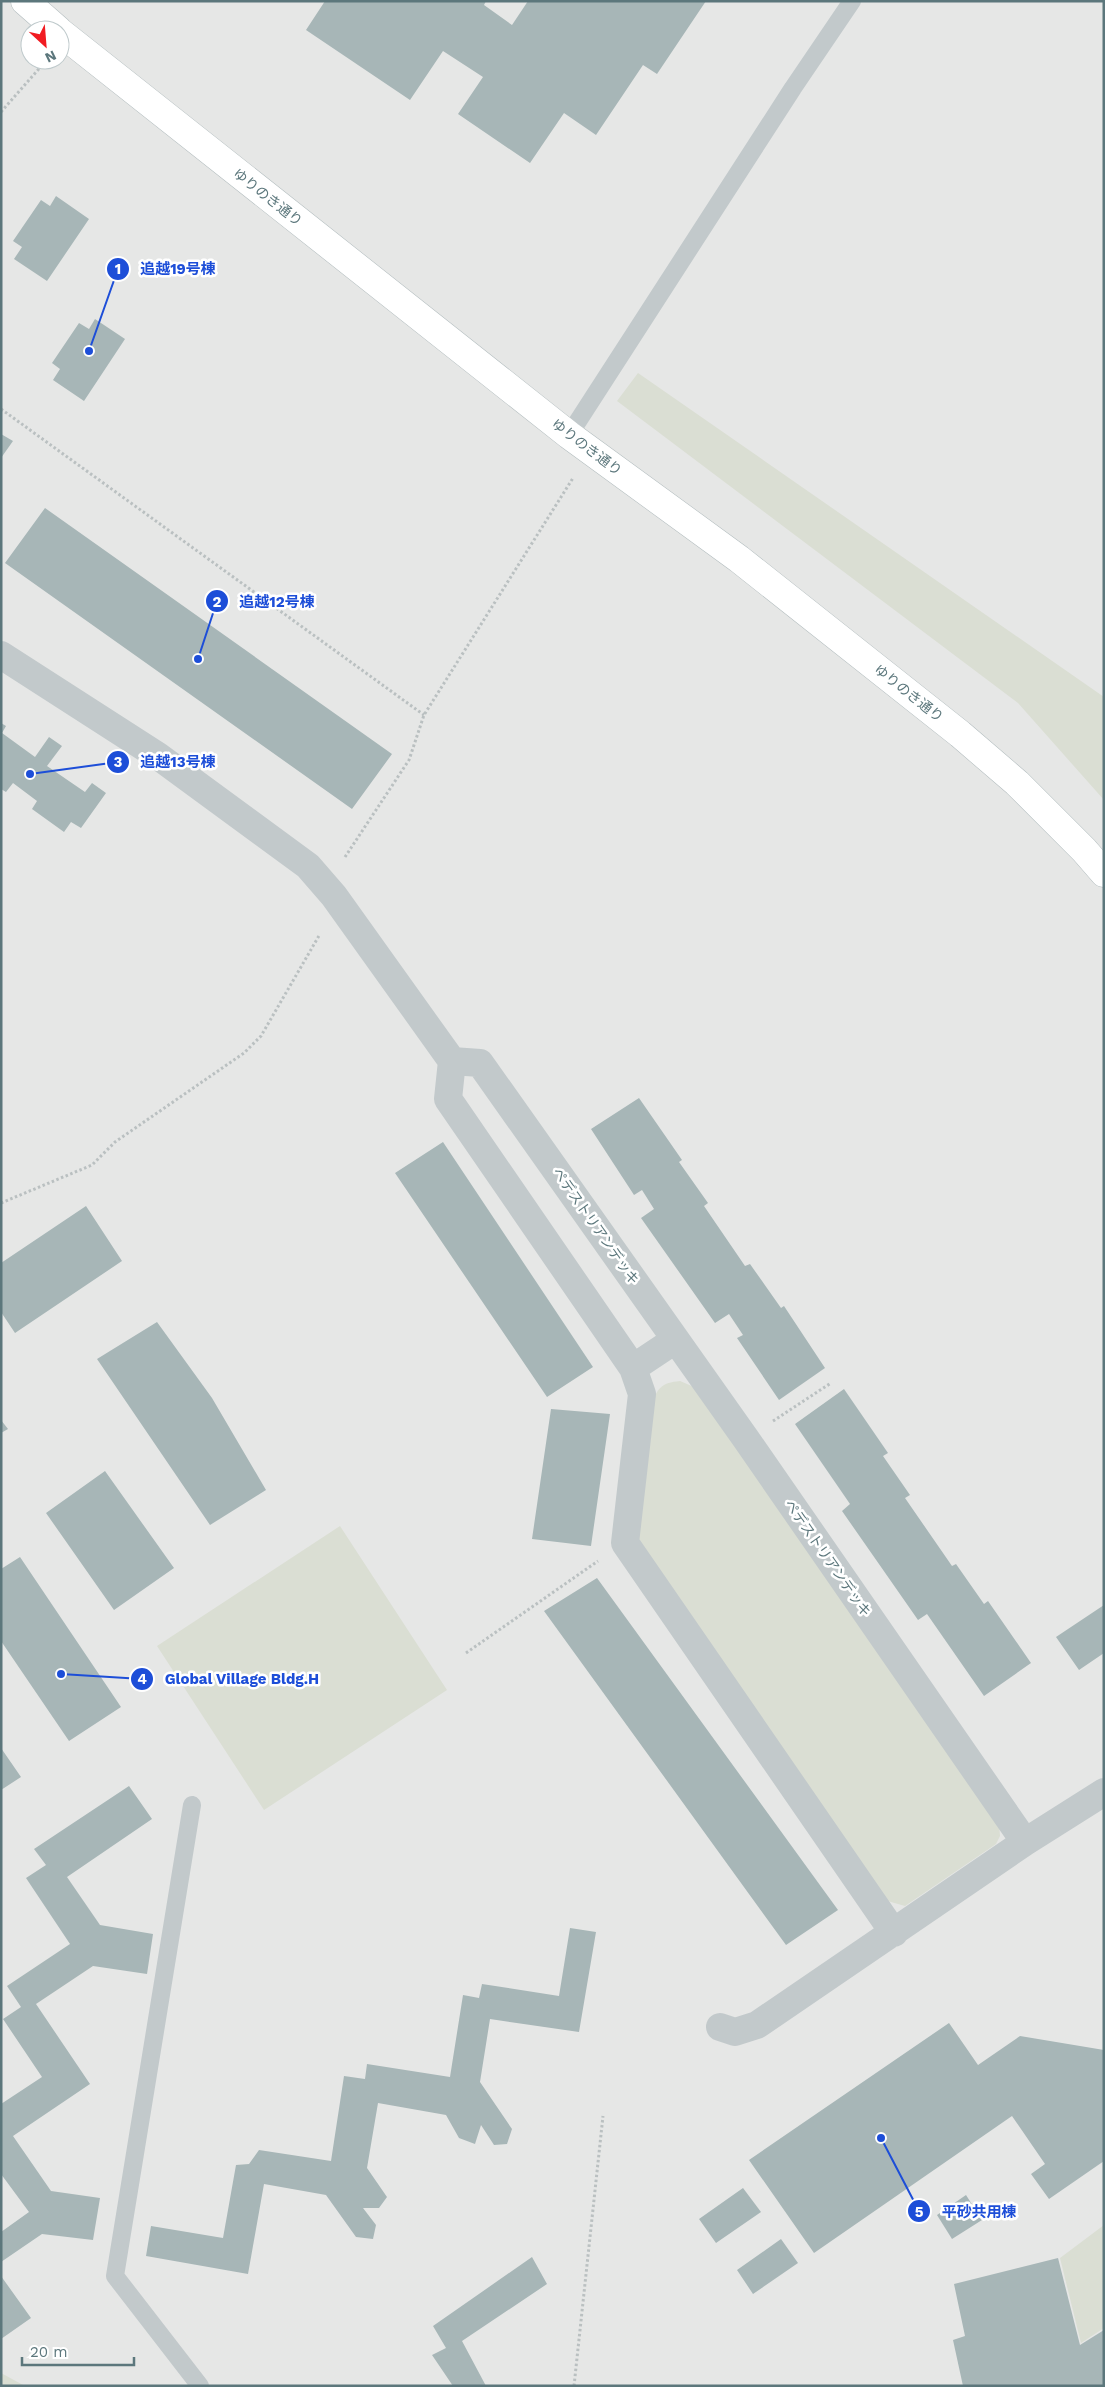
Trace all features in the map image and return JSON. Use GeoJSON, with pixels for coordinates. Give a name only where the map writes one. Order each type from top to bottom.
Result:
{"type":"FeatureCollection","features":[{"type":"Feature","properties":{"kind":"street","name":"ゆりのき通り"},"geometry":{"type":"LineString","coordinates":[[25,1],[47,20]]}},
{"type":"Feature","properties":{"kind":"street","name":"ゆりのき通り"},"geometry":{"type":"LineString","coordinates":[[70,40],[569,435],[739,559],[960,734],[1017,783],[1084,850],[1104,873]]}},
{"type":"Feature","properties":{"kind":"street"},"geometry":{"type":"LineString","coordinates":[[1,655],[158,756],[308,866],[334,896],[452,1061],[448,1099],[633,1368],[642,1394],[625,1543],[894,1933]]}},
{"type":"Feature","properties":{"kind":"street","name":"ペデストリアンデッキ"},"geometry":{"type":"LineString","coordinates":[[452,1061],[480,1063],[746,1439],[1025,1842]]}},
{"type":"Feature","properties":{"kind":"street"},"geometry":{"type":"LineString","coordinates":[[633,1368],[676,1340]]}},
{"type":"Feature","properties":{"kind":"street"},"geometry":{"type":"LineString","coordinates":[[720,2027],[735,2032],[757,2025],[1025,1842],[1104,1792]]}},
{"type":"Feature","properties":{"kind":"lane"},"geometry":{"type":"LineString","coordinates":[[569,435],[793,88],[852,1]]}},
{"type":"Feature","properties":{"kind":"lane"},"geometry":{"type":"LineString","coordinates":[[192,1805],[115,2276],[200,2386]]}},
{"type":"Feature","properties":{"kind":"path"},"geometry":{"type":"LineString","coordinates":[[1,112],[37,70]]}},
{"type":"Feature","properties":{"kind":"path"},"geometry":{"type":"LineString","coordinates":[[1,409],[424,715]]}},
{"type":"Feature","properties":{"kind":"path"},"geometry":{"type":"LineString","coordinates":[[746,1439],[831,1383]]}},
{"type":"Feature","properties":{"kind":"path"},"geometry":{"type":"LineString","coordinates":[[466,1652],[625,1543]]}},
{"type":"Feature","properties":{"kind":"path"},"geometry":{"type":"LineString","coordinates":[[574,2386],[603,2116]]}},
{"type":"Feature","properties":{"kind":"shaded area"},"geometry":{"type":"Polygon","coordinates":[[[1,1],[1104,1],[1104,2386],[1,2386],[1,1]]]}},
{"type":"Feature","properties":{"kind":"shaded area"},"geometry":{"type":"Polygon","coordinates":[[[638,373],[1104,697],[1104,800],[1018,703],[617,401],[638,373]]]}},
{"type":"Feature","properties":{"kind":"shaded area"},"geometry":{"type":"Polygon","coordinates":[[[680,1381],[694,1387],[999,1824],[1000,1836],[996,1844],[905,1906],[884,1900],[638,1544],[651,1404],[661,1387],[680,1381]]]}},
{"type":"Feature","properties":{"kind":"shaded area"},"geometry":{"type":"Polygon","coordinates":[[[340,1526],[447,1690],[264,1810],[157,1646],[340,1526]]]}},
{"type":"Feature","properties":{"kind":"shaded area"},"geometry":{"type":"Polygon","coordinates":[[[1104,2225],[1104,2328],[1081,2343],[1060,2258],[1104,2225]]]}},
{"type":"Feature","properties":{"kind":"shaded area"},"geometry":{"type":"Polygon","coordinates":[[[1,2373],[25,2386],[1,2386],[1,2373]]]}},
{"type":"Feature","properties":{"kind":"building"},"geometry":{"type":"Polygon","coordinates":[[[325,1],[486,1],[484,5],[512,25],[528,1],[706,1],[657,74],[643,65],[596,135],[564,113],[530,163],[458,114],[483,77],[443,51],[410,100],[306,30],[325,1]]]}},
{"type":"Feature","properties":{"kind":"building"},"geometry":{"type":"Polygon","coordinates":[[[56,196],[89,219],[47,281],[14,259],[22,247],[13,241],[41,200],[50,206],[56,196]]]}},
{"type":"Feature","properties":{"kind":"building"},"geometry":{"type":"Polygon","coordinates":[[[95,319],[125,339],[84,401],[53,380],[60,369],[52,363],[79,323],[89,329],[95,319]]]}},
{"type":"Feature","properties":{"kind":"building"},"geometry":{"type":"Polygon","coordinates":[[[1,434],[13,441],[1,458],[1,434]]]}},
{"type":"Feature","properties":{"kind":"building"},"geometry":{"type":"Polygon","coordinates":[[[45,508],[392,754],[352,809],[5,563],[45,508]]]}},
{"type":"Feature","properties":{"kind":"building"},"geometry":{"type":"Polygon","coordinates":[[[1,723],[6,726],[2,733],[35,757],[49,737],[62,746],[47,766],[85,792],[92,783],[106,793],[81,828],[71,822],[64,832],[32,809],[37,801],[13,783],[6,792],[1,789],[1,723]]]}},
{"type":"Feature","properties":{"kind":"building"},"geometry":{"type":"Polygon","coordinates":[[[639,1098],[682,1160],[679,1162],[708,1203],[704,1206],[745,1266],[750,1264],[781,1308],[784,1306],[825,1368],[779,1400],[737,1338],[743,1335],[729,1314],[715,1323],[641,1218],[654,1209],[642,1190],[634,1195],[591,1129],[639,1098]]]}},
{"type":"Feature","properties":{"kind":"building"},"geometry":{"type":"Polygon","coordinates":[[[443,1142],[593,1367],[547,1397],[395,1173],[443,1142]]]}},
{"type":"Feature","properties":{"kind":"building"},"geometry":{"type":"Polygon","coordinates":[[[86,1206],[122,1261],[15,1333],[1,1312],[1,1263],[86,1206]]]}},
{"type":"Feature","properties":{"kind":"building"},"geometry":{"type":"Polygon","coordinates":[[[157,1322],[212,1398],[266,1490],[210,1525],[97,1359],[157,1322]]]}},
{"type":"Feature","properties":{"kind":"building"},"geometry":{"type":"Polygon","coordinates":[[[844,1389],[888,1453],[883,1456],[910,1495],[905,1498],[952,1566],[956,1564],[984,1604],[988,1601],[1031,1663],[984,1696],[927,1614],[918,1620],[842,1511],[850,1504],[795,1424],[844,1389]]]}},
{"type":"Feature","properties":{"kind":"building"},"geometry":{"type":"Polygon","coordinates":[[[551,1409],[610,1414],[591,1546],[532,1539],[551,1409]]]}},
{"type":"Feature","properties":{"kind":"building"},"geometry":{"type":"Polygon","coordinates":[[[1,1420],[8,1429],[1,1433],[1,1420]]]}},
{"type":"Feature","properties":{"kind":"building"},"geometry":{"type":"Polygon","coordinates":[[[105,1471],[174,1568],[114,1610],[46,1513],[105,1471]]]}},
{"type":"Feature","properties":{"kind":"building"},"geometry":{"type":"Polygon","coordinates":[[[20,1557],[121,1707],[69,1741],[1,1641],[1,1569],[20,1557]]]}},
{"type":"Feature","properties":{"kind":"building"},"geometry":{"type":"Polygon","coordinates":[[[597,1578],[838,1910],[786,1945],[544,1611],[597,1578]]]}},
{"type":"Feature","properties":{"kind":"building"},"geometry":{"type":"Polygon","coordinates":[[[1104,1605],[1104,1653],[1079,1670],[1056,1637],[1104,1605]]]}},
{"type":"Feature","properties":{"kind":"building"},"geometry":{"type":"Polygon","coordinates":[[[1,1748],[21,1777],[1,1790],[1,1748]]]}},
{"type":"Feature","properties":{"kind":"building"},"geometry":{"type":"Polygon","coordinates":[[[129,1786],[152,1819],[67,1877],[100,1925],[153,1934],[147,1974],[93,1966],[36,2004],[90,2084],[13,2136],[51,2191],[100,2198],[93,2240],[42,2234],[1,2262],[1,2232],[29,2212],[1,2174],[1,2104],[42,2077],[3,2019],[21,2007],[7,1986],[70,1944],[26,1878],[46,1865],[34,1849],[129,1786]]]}},
{"type":"Feature","properties":{"kind":"building"},"geometry":{"type":"Polygon","coordinates":[[[570,1928],[596,1932],[579,2032],[490,2019],[480,2082],[512,2129],[507,2144],[494,2145],[481,2125],[475,2144],[459,2138],[446,2115],[378,2103],[367,2168],[387,2197],[379,2208],[363,2208],[376,2225],[373,2239],[356,2237],[326,2195],[264,2184],[248,2274],[146,2256],[151,2226],[223,2238],[236,2165],[249,2164],[259,2150],[331,2161],[344,2076],[365,2079],[367,2064],[450,2077],[463,1995],[479,1998],[482,1984],[559,1996],[570,1928]]]}},
{"type":"Feature","properties":{"kind":"building"},"geometry":{"type":"Polygon","coordinates":[[[949,2023],[978,2065],[1020,2036],[1104,2050],[1104,2161],[1049,2199],[1031,2174],[1045,2164],[1012,2116],[814,2253],[749,2160],[949,2023]]]}},
{"type":"Feature","properties":{"kind":"building"},"geometry":{"type":"Polygon","coordinates":[[[743,2188],[761,2212],[716,2243],[699,2219],[743,2188]]]}},
{"type":"Feature","properties":{"kind":"building"},"geometry":{"type":"Polygon","coordinates":[[[966,2195],[982,2220],[952,2239],[937,2215],[966,2195]]]}},
{"type":"Feature","properties":{"kind":"building"},"geometry":{"type":"Polygon","coordinates":[[[781,2239],[798,2263],[753,2294],[737,2270],[781,2239]]]}},
{"type":"Feature","properties":{"kind":"building"},"geometry":{"type":"Polygon","coordinates":[[[532,2257],[547,2284],[462,2341],[486,2386],[453,2386],[432,2355],[446,2348],[433,2326],[532,2257]]]}},
{"type":"Feature","properties":{"kind":"building"},"geometry":{"type":"Polygon","coordinates":[[[1058,2258],[1080,2345],[1104,2330],[1104,2386],[963,2386],[953,2340],[965,2336],[954,2284],[1058,2258]]]}},
{"type":"Feature","properties":{"kind":"building"},"geometry":{"type":"Polygon","coordinates":[[[1,2276],[31,2318],[1,2339],[1,2276]]]}},
{"type":"Feature","properties":{"kind":"place","name":"追越19号棟"},"geometry":{"type":"Point","coordinates":[89,351]}},
{"type":"Feature","properties":{"kind":"place","name":"追越12号棟"},"geometry":{"type":"Point","coordinates":[198,659]}},
{"type":"Feature","properties":{"kind":"place","name":"追越13号棟"},"geometry":{"type":"Point","coordinates":[30,774]}},
{"type":"Feature","properties":{"kind":"place","name":"Global Village Bldg.H"},"geometry":{"type":"Point","coordinates":[61,1674]}},
{"type":"Feature","properties":{"kind":"place","name":"平砂共用棟"},"geometry":{"type":"Point","coordinates":[881,2138]}}]}
